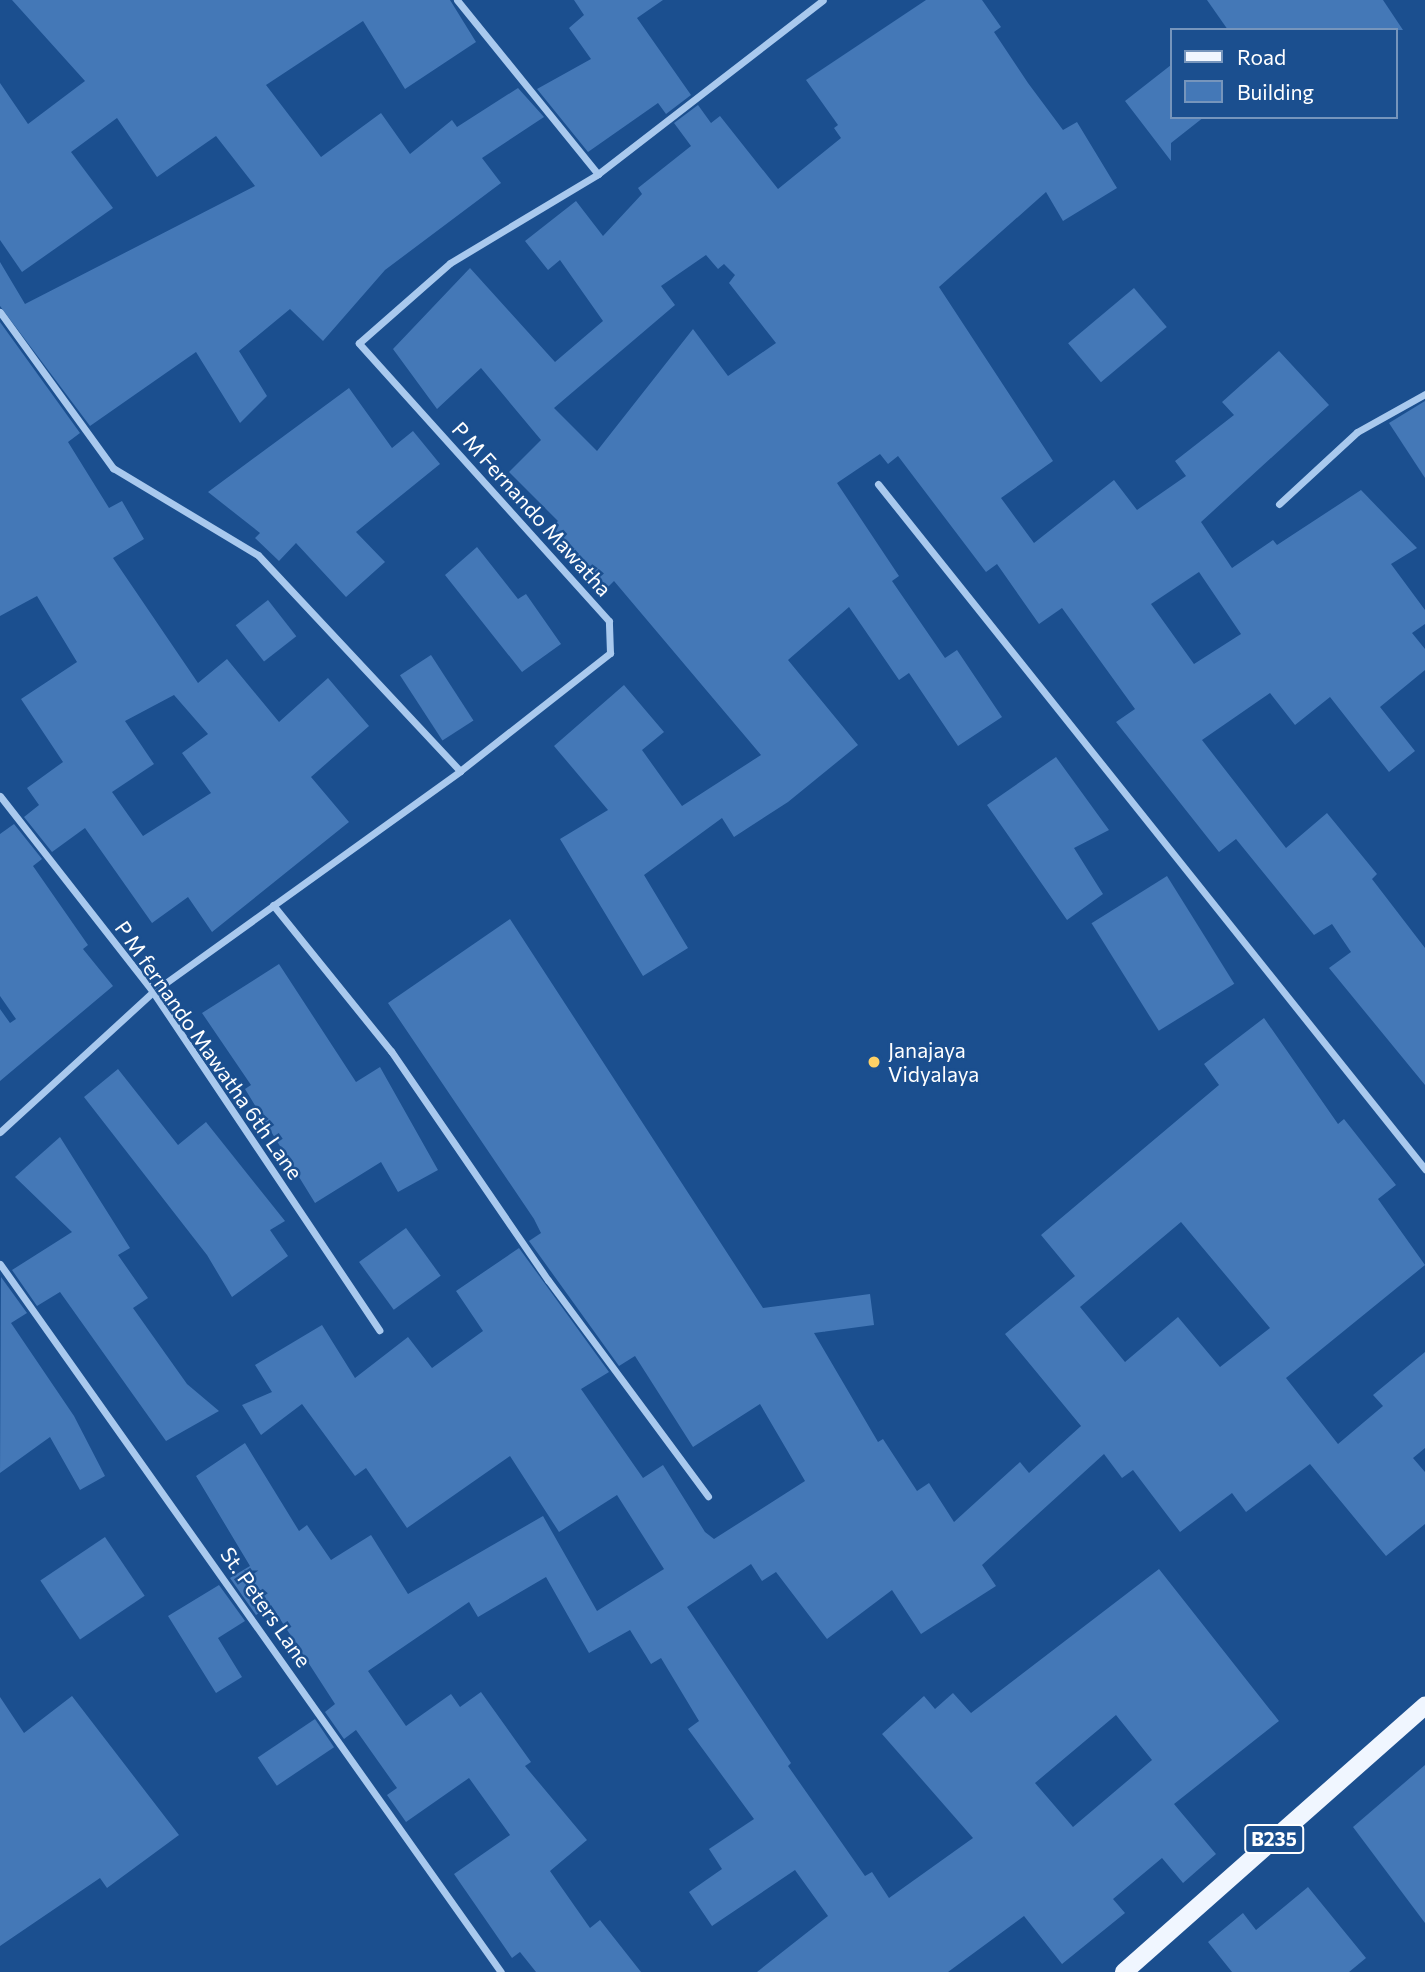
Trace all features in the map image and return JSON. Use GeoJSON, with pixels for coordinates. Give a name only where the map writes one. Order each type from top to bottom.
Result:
{"type":"FeatureCollection","features":[{"type":"Feature","properties":{"kind":"main road","name":"B235"},"geometry":{"type":"LineString","coordinates":[[1124,1972],[1425,1706]]}},
{"type":"Feature","properties":{"kind":"street"},"geometry":{"type":"LineString","coordinates":[[457,0],[598,174]]}},
{"type":"Feature","properties":{"kind":"street","name":"P M Fernando Mawatha"},"geometry":{"type":"LineString","coordinates":[[0,1132],[153,992],[460,771],[610,653],[609,621],[359,342],[450,263],[598,174],[823,0]]}},
{"type":"Feature","properties":{"kind":"street"},"geometry":{"type":"LineString","coordinates":[[0,312],[113,468],[258,555],[460,771]]}},
{"type":"Feature","properties":{"kind":"street"},"geometry":{"type":"LineString","coordinates":[[1279,504],[1357,432],[1425,394]]}},
{"type":"Feature","properties":{"kind":"street"},"geometry":{"type":"LineString","coordinates":[[878,484],[1425,1169]]}},
{"type":"Feature","properties":{"kind":"street","name":"P M fernando Mawatha 6th Lane"},"geometry":{"type":"LineString","coordinates":[[0,796],[153,992],[379,1331]]}},
{"type":"Feature","properties":{"kind":"street"},"geometry":{"type":"LineString","coordinates":[[273,905],[391,1051],[548,1280],[708,1496]]}},
{"type":"Feature","properties":{"kind":"street","name":"St. Peters Lane"},"geometry":{"type":"LineString","coordinates":[[0,1264],[501,1972]]}},
{"type":"Feature","properties":{"kind":"building"},"geometry":{"type":"Polygon","coordinates":[[[12,0],[450,0],[476,42],[405,89],[363,21],[266,85],[321,157],[381,113],[410,154],[452,120],[457,127],[518,88],[544,117],[482,158],[501,183],[385,270],[323,341],[290,309],[239,351],[267,396],[240,423],[196,352],[90,426],[0,306],[0,262],[25,304],[255,186],[216,136],[157,177],[117,118],[71,152],[113,208],[22,272],[0,240],[0,83],[28,124],[85,81],[12,0]]]}},
{"type":"Feature","properties":{"kind":"building"},"geometry":{"type":"Polygon","coordinates":[[[574,0],[663,0],[637,18],[691,95],[666,114],[658,103],[588,152],[537,89],[591,59],[569,28],[584,15],[574,0]]]}},
{"type":"Feature","properties":{"kind":"building"},"geometry":{"type":"Polygon","coordinates":[[[926,0],[982,0],[1001,27],[994,32],[1028,83],[1063,130],[1077,122],[1117,188],[1063,221],[1046,192],[939,287],[1053,461],[1001,498],[1034,543],[1114,480],[1137,510],[1186,476],[1175,461],[1234,415],[1222,402],[1279,351],[1329,405],[1201,522],[1232,568],[1273,540],[1277,545],[1361,490],[1417,548],[1391,564],[1425,610],[1425,624],[1412,633],[1425,649],[1425,670],[1380,707],[1415,751],[1389,772],[1330,697],[1295,725],[1270,693],[1202,740],[1286,848],[1327,813],[1377,874],[1372,879],[1425,948],[1425,1085],[1329,968],[1351,952],[1332,924],[1314,935],[1236,839],[1219,852],[1116,722],[1135,709],[1062,608],[1039,624],[997,564],[986,572],[898,456],[888,464],[880,454],[837,483],[899,576],[892,581],[945,658],[957,650],[1002,717],[958,746],[909,673],[899,680],[849,607],[788,660],[858,745],[788,802],[734,837],[722,818],[644,875],[688,948],[643,976],[560,839],[608,810],[554,746],[624,685],[664,732],[642,750],[682,806],[761,755],[614,581],[606,589],[548,530],[558,521],[509,472],[541,440],[481,368],[437,409],[393,349],[470,268],[555,362],[603,321],[560,260],[548,270],[525,241],[576,201],[603,236],[642,194],[638,188],[691,146],[674,123],[698,105],[711,123],[720,116],[778,189],[841,138],[834,128],[838,125],[806,80],[926,0]],[[706,255],[661,286],[675,305],[554,408],[597,451],[693,329],[728,376],[776,343],[729,283],[735,275],[724,264],[718,269],[706,255]],[[1199,572],[1151,604],[1194,664],[1241,634],[1199,572]]]}},
{"type":"Feature","properties":{"kind":"building"},"geometry":{"type":"Polygon","coordinates":[[[1207,0],[1383,0],[1403,30],[1397,28],[1227,28],[1207,0]]]}},
{"type":"Feature","properties":{"kind":"building"},"geometry":{"type":"Polygon","coordinates":[[[1170,66],[1170,119],[1201,119],[1171,143],[1171,161],[1125,101],[1170,66]]]}},
{"type":"Feature","properties":{"kind":"building"},"geometry":{"type":"Polygon","coordinates":[[[1134,288],[1167,327],[1101,382],[1068,343],[1134,288]]]}},
{"type":"Feature","properties":{"kind":"building"},"geometry":{"type":"Polygon","coordinates":[[[0,322],[80,433],[68,442],[109,508],[122,501],[144,539],[113,558],[198,683],[227,659],[279,722],[328,678],[369,726],[311,777],[349,822],[212,932],[188,897],[152,923],[85,828],[52,852],[24,817],[39,805],[27,788],[63,762],[21,699],[77,662],[37,596],[0,616],[0,322]],[[174,695],[125,721],[154,764],[112,792],[143,836],[211,793],[182,753],[208,734],[174,695]]]}},
{"type":"Feature","properties":{"kind":"building"},"geometry":{"type":"Polygon","coordinates":[[[349,388],[392,448],[413,431],[440,464],[356,532],[385,562],[346,597],[296,543],[279,561],[255,538],[260,533],[208,492],[349,388]]]}},
{"type":"Feature","properties":{"kind":"building"},"geometry":{"type":"Polygon","coordinates":[[[1425,401],[1425,478],[1389,423],[1425,401]]]}},
{"type":"Feature","properties":{"kind":"building"},"geometry":{"type":"Polygon","coordinates":[[[477,547],[518,599],[526,594],[561,644],[522,672],[445,575],[477,547]]]}},
{"type":"Feature","properties":{"kind":"building"},"geometry":{"type":"Polygon","coordinates":[[[268,600],[296,636],[264,661],[236,625],[268,600]]]}},
{"type":"Feature","properties":{"kind":"building"},"geometry":{"type":"Polygon","coordinates":[[[431,655],[473,720],[442,741],[400,675],[431,655]]]}},
{"type":"Feature","properties":{"kind":"building"},"geometry":{"type":"Polygon","coordinates":[[[1056,757],[1109,830],[1074,848],[1103,894],[1067,920],[987,805],[1056,757]]]}},
{"type":"Feature","properties":{"kind":"building"},"geometry":{"type":"Polygon","coordinates":[[[14,824],[42,859],[33,866],[88,945],[83,949],[113,986],[0,1081],[0,1009],[10,1023],[16,1019],[0,996],[0,834],[14,824]]]}},
{"type":"Feature","properties":{"kind":"building"},"geometry":{"type":"Polygon","coordinates":[[[1167,876],[1234,984],[1159,1031],[1092,923],[1167,876]]]}},
{"type":"Feature","properties":{"kind":"building"},"geometry":{"type":"Polygon","coordinates":[[[510,919],[763,1308],[870,1294],[874,1325],[814,1333],[878,1442],[883,1439],[917,1491],[929,1483],[954,1522],[1020,1462],[1029,1473],[1081,1426],[1005,1334],[1075,1276],[1041,1235],[1219,1085],[1204,1064],[1264,1018],[1338,1124],[1344,1119],[1396,1185],[1378,1199],[1425,1265],[1286,1378],[1338,1444],[1383,1406],[1373,1395],[1425,1352],[1425,1448],[1413,1458],[1425,1472],[1425,1524],[1386,1556],[1310,1464],[1246,1512],[1232,1493],[1180,1532],[1133,1470],[1122,1478],[1104,1454],[982,1565],[996,1586],[921,1634],[892,1590],[827,1639],[776,1572],[762,1581],[751,1564],[687,1607],[791,1763],[788,1766],[865,1876],[872,1872],[889,1898],[973,1838],[882,1734],[924,1696],[935,1709],[953,1693],[971,1713],[1159,1569],[1279,1721],[1174,1804],[1216,1854],[1183,1883],[1162,1858],[1113,1899],[1125,1913],[1062,1964],[1024,1916],[948,1972],[757,1972],[828,1916],[795,1870],[712,1926],[689,1892],[722,1869],[709,1849],[754,1819],[688,1729],[699,1721],[661,1658],[651,1664],[630,1630],[589,1653],[546,1577],[478,1617],[469,1602],[368,1671],[406,1726],[451,1694],[460,1707],[481,1692],[531,1762],[525,1766],[587,1840],[550,1871],[590,1928],[600,1920],[641,1972],[536,1972],[520,1952],[512,1958],[454,1874],[510,1835],[469,1778],[406,1822],[387,1795],[397,1788],[356,1730],[344,1739],[325,1712],[335,1704],[271,1605],[256,1615],[230,1578],[250,1566],[196,1476],[245,1443],[299,1531],[307,1525],[331,1560],[371,1535],[408,1594],[543,1516],[597,1611],[664,1569],[617,1495],[559,1532],[510,1456],[407,1528],[366,1468],[355,1476],[302,1404],[261,1435],[242,1405],[272,1392],[255,1365],[322,1325],[355,1378],[408,1337],[432,1368],[483,1331],[456,1291],[519,1248],[609,1372],[581,1389],[643,1478],[663,1465],[705,1532],[714,1539],[805,1481],[760,1404],[693,1447],[635,1356],[619,1366],[529,1241],[541,1233],[534,1219],[388,1003],[510,919]],[[1181,1222],[1080,1307],[1125,1362],[1178,1317],[1220,1367],[1270,1328],[1181,1222]],[[1116,1715],[1035,1783],[1073,1827],[1152,1760],[1116,1715]]]}},
{"type":"Feature","properties":{"kind":"building"},"geometry":{"type":"Polygon","coordinates":[[[279,964],[356,1082],[380,1067],[438,1170],[398,1192],[381,1162],[315,1203],[245,1089],[251,1085],[202,1013],[279,964]]]}},
{"type":"Feature","properties":{"kind":"building"},"geometry":{"type":"Polygon","coordinates":[[[118,1069],[178,1145],[206,1122],[285,1221],[270,1230],[288,1256],[232,1297],[207,1255],[84,1097],[118,1069]]]}},
{"type":"Feature","properties":{"kind":"building"},"geometry":{"type":"Polygon","coordinates":[[[60,1137],[130,1248],[118,1255],[148,1298],[133,1308],[187,1384],[219,1411],[166,1441],[60,1292],[37,1306],[12,1270],[72,1232],[15,1177],[60,1137]]]}},
{"type":"Feature","properties":{"kind":"building"},"geometry":{"type":"Polygon","coordinates":[[[406,1228],[441,1276],[394,1310],[359,1262],[406,1228]]]}},
{"type":"Feature","properties":{"kind":"building"},"geometry":{"type":"Polygon","coordinates":[[[1,1277],[27,1313],[11,1323],[74,1416],[105,1476],[80,1490],[50,1437],[0,1473],[1,1277]]]}},
{"type":"Feature","properties":{"kind":"building"},"geometry":{"type":"Polygon","coordinates":[[[105,1537],[145,1596],[80,1639],[40,1581],[105,1537]]]}},
{"type":"Feature","properties":{"kind":"building"},"geometry":{"type":"Polygon","coordinates":[[[219,1585],[245,1621],[218,1638],[242,1677],[216,1693],[168,1616],[219,1585]]]}},
{"type":"Feature","properties":{"kind":"building"},"geometry":{"type":"Polygon","coordinates":[[[72,1696],[179,1835],[107,1888],[100,1878],[0,1946],[0,1697],[24,1733],[72,1696]]]}},
{"type":"Feature","properties":{"kind":"building"},"geometry":{"type":"Polygon","coordinates":[[[315,1719],[334,1747],[277,1786],[258,1758],[315,1719]]]}},
{"type":"Feature","properties":{"kind":"building"},"geometry":{"type":"Polygon","coordinates":[[[1425,1765],[1425,1923],[1353,1827],[1425,1765]]]}},
{"type":"Feature","properties":{"kind":"building"},"geometry":{"type":"Polygon","coordinates":[[[1308,1887],[1366,1958],[1349,1972],[1232,1972],[1208,1942],[1243,1913],[1256,1930],[1308,1887]]]}},
{"type":"Feature","properties":{"kind":"place","name":"Janajaya Vidyalaya"},"geometry":{"type":"Point","coordinates":[874,1062]}}]}
